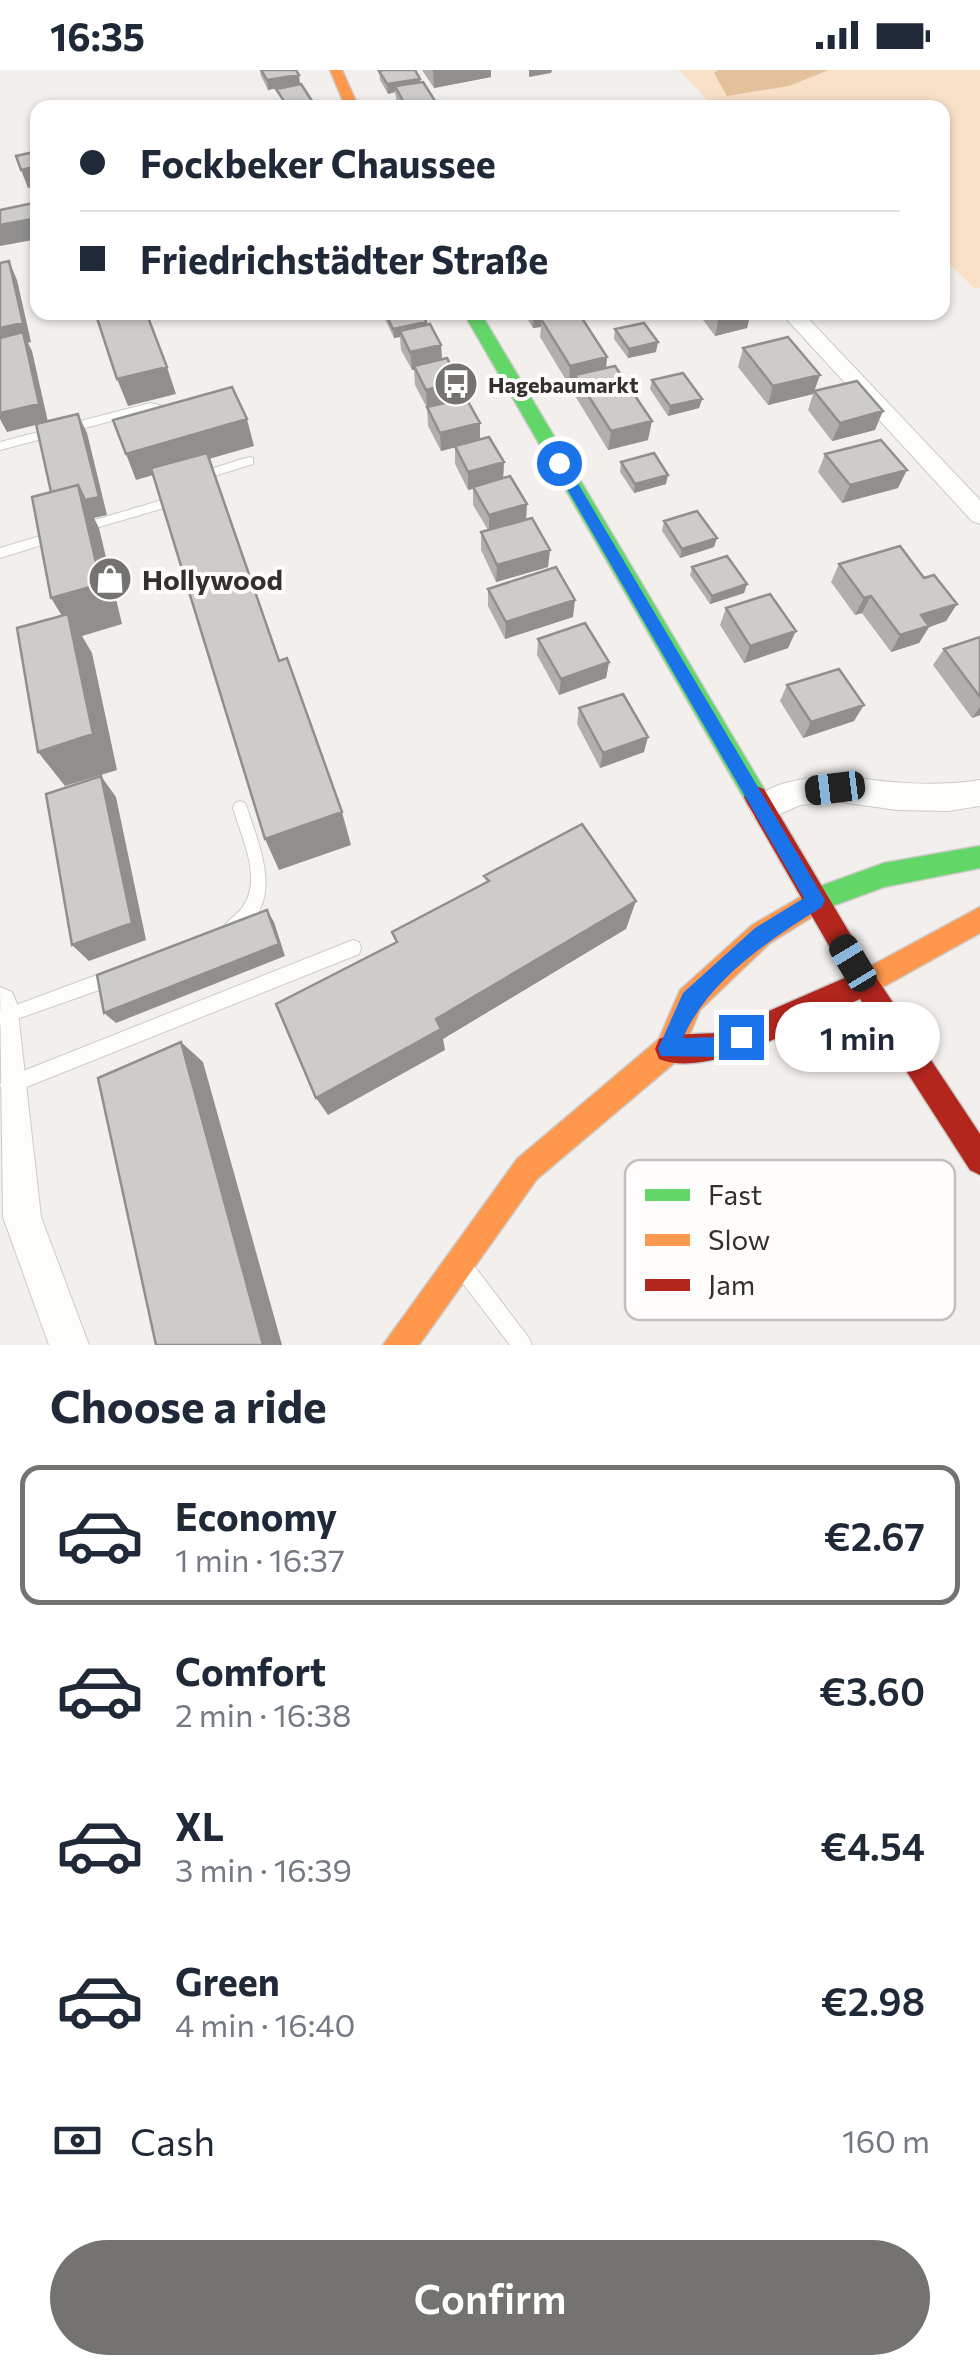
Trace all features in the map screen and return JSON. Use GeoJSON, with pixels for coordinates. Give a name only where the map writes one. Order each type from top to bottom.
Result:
{"type":"FeatureCollection","features":[{"type":"Feature","properties":{"kind":"main road"},"geometry":{"type":"LineString","coordinates":[[336,70],[349,100]]}},
{"type":"Feature","properties":{"kind":"main road"},"geometry":{"type":"LineString","coordinates":[[475,320],[865,984],[980,1160]]}},
{"type":"Feature","properties":{"kind":"main road"},"geometry":{"type":"LineString","coordinates":[[399,1345],[527,1170],[668,1049],[690,1000],[762,934],[816,900],[884,875],[980,857]]}},
{"type":"Feature","properties":{"kind":"main road"},"geometry":{"type":"LineString","coordinates":[[668,1049],[718,1047],[865,984],[980,919]]}},
{"type":"Feature","properties":{"kind":"street"},"geometry":{"type":"LineString","coordinates":[[798,320],[980,514]]}},
{"type":"Feature","properties":{"kind":"street"},"geometry":{"type":"LineString","coordinates":[[764,808],[798,792],[835,788],[897,797],[948,798],[980,793]]}},
{"type":"Feature","properties":{"kind":"street"},"geometry":{"type":"LineString","coordinates":[[0,1004],[22,1217],[69,1345]]}},
{"type":"Feature","properties":{"kind":"lane"},"geometry":{"type":"LineString","coordinates":[[0,446],[150,407],[171,413],[185,408]]}},
{"type":"Feature","properties":{"kind":"lane"},"geometry":{"type":"LineString","coordinates":[[0,553],[167,503],[176,483],[249,462]]}},
{"type":"Feature","properties":{"kind":"lane"},"geometry":{"type":"LineString","coordinates":[[208,941],[235,926],[260,898],[260,881],[240,808]]}},
{"type":"Feature","properties":{"kind":"lane"},"geometry":{"type":"LineString","coordinates":[[8,1086],[353,948]]}},
{"type":"Feature","properties":{"kind":"lane"},"geometry":{"type":"LineString","coordinates":[[1,1018],[122,973]]}},
{"type":"Feature","properties":{"kind":"lane"},"geometry":{"type":"LineString","coordinates":[[458,1262],[522,1345]]}},
{"type":"Feature","properties":{"kind":"shaded area"},"geometry":{"type":"Polygon","coordinates":[[[679,70],[980,70],[980,288],[975,289],[950,265],[950,100],[707,100],[679,70]]]}},
{"type":"Feature","properties":{"kind":"shaded area"},"geometry":{"type":"Polygon","coordinates":[[[829,70],[789,86],[727,96],[714,73],[829,70]]]}},
{"type":"Feature","properties":{"kind":"building"},"geometry":{"type":"Polygon","coordinates":[[[261,70],[296,70],[299,75],[267,80],[261,70]]]}},
{"type":"Feature","properties":{"kind":"building"},"geometry":{"type":"Polygon","coordinates":[[[415,70],[420,79],[387,84],[379,71],[415,70]]]}},
{"type":"Feature","properties":{"kind":"building"},"geometry":{"type":"Polygon","coordinates":[[[423,82],[434,100],[403,100],[395,86],[423,82]]]}},
{"type":"Feature","properties":{"kind":"building"},"geometry":{"type":"Polygon","coordinates":[[[301,84],[311,100],[283,100],[276,89],[301,84]]]}},
{"type":"Feature","properties":{"kind":"building"},"geometry":{"type":"Polygon","coordinates":[[[30,153],[30,168],[21,170],[16,156],[30,153]]]}},
{"type":"Feature","properties":{"kind":"building"},"geometry":{"type":"Polygon","coordinates":[[[30,204],[30,219],[0,225],[0,210],[30,204]]]}},
{"type":"Feature","properties":{"kind":"building"},"geometry":{"type":"Polygon","coordinates":[[[9,261],[23,323],[0,328],[0,263],[9,261]]]}},
{"type":"Feature","properties":{"kind":"building"},"geometry":{"type":"Polygon","coordinates":[[[98,320],[149,320],[167,367],[117,379],[98,320]]]}},
{"type":"Feature","properties":{"kind":"building"},"geometry":{"type":"Polygon","coordinates":[[[389,320],[426,322],[393,329],[389,320]]]}},
{"type":"Feature","properties":{"kind":"building"},"geometry":{"type":"Polygon","coordinates":[[[542,320],[583,320],[607,357],[570,366],[542,320]]]}},
{"type":"Feature","properties":{"kind":"building"},"geometry":{"type":"Polygon","coordinates":[[[644,323],[658,342],[629,349],[615,329],[644,323]]]}},
{"type":"Feature","properties":{"kind":"building"},"geometry":{"type":"Polygon","coordinates":[[[430,324],[441,345],[410,352],[400,331],[430,324]]]}},
{"type":"Feature","properties":{"kind":"building"},"geometry":{"type":"Polygon","coordinates":[[[23,332],[39,404],[0,413],[0,338],[23,332]]]}},
{"type":"Feature","properties":{"kind":"building"},"geometry":{"type":"Polygon","coordinates":[[[788,337],[820,375],[773,386],[743,348],[788,337]]]}},
{"type":"Feature","properties":{"kind":"building"},"geometry":{"type":"Polygon","coordinates":[[[447,358],[459,382],[426,390],[414,366],[447,358]]]}},
{"type":"Feature","properties":{"kind":"building"},"geometry":{"type":"Polygon","coordinates":[[[615,366],[652,421],[611,431],[575,375],[615,366]]]}},
{"type":"Feature","properties":{"kind":"building"},"geometry":{"type":"Polygon","coordinates":[[[683,373],[702,399],[670,406],[652,380],[683,373]]]}},
{"type":"Feature","properties":{"kind":"building"},"geometry":{"type":"Polygon","coordinates":[[[857,381],[883,411],[840,423],[814,391],[857,381]]]}},
{"type":"Feature","properties":{"kind":"building"},"geometry":{"type":"Polygon","coordinates":[[[232,387],[247,419],[126,454],[113,420],[232,387]]]}},
{"type":"Feature","properties":{"kind":"building"},"geometry":{"type":"Polygon","coordinates":[[[466,398],[480,423],[440,433],[427,407],[466,398]]]}},
{"type":"Feature","properties":{"kind":"building"},"geometry":{"type":"Polygon","coordinates":[[[78,414],[99,497],[85,500],[78,485],[51,492],[36,424],[78,414]]]}},
{"type":"Feature","properties":{"kind":"building"},"geometry":{"type":"Polygon","coordinates":[[[489,437],[504,462],[468,472],[455,446],[489,437]]]}},
{"type":"Feature","properties":{"kind":"building"},"geometry":{"type":"Polygon","coordinates":[[[881,440],[907,470],[850,485],[825,454],[881,440]]]}},
{"type":"Feature","properties":{"kind":"building"},"geometry":{"type":"Polygon","coordinates":[[[207,453],[279,661],[287,658],[342,812],[265,839],[151,468],[207,453]]]}},
{"type":"Feature","properties":{"kind":"building"},"geometry":{"type":"Polygon","coordinates":[[[654,453],[668,475],[635,484],[621,462],[654,453]]]}},
{"type":"Feature","properties":{"kind":"building"},"geometry":{"type":"Polygon","coordinates":[[[510,476],[527,504],[489,515],[473,487],[510,476]]]}},
{"type":"Feature","properties":{"kind":"building"},"geometry":{"type":"Polygon","coordinates":[[[78,485],[101,584],[51,598],[32,497],[78,485]]]}},
{"type":"Feature","properties":{"kind":"building"},"geometry":{"type":"Polygon","coordinates":[[[697,511],[717,538],[682,549],[664,521],[697,511]]]}},
{"type":"Feature","properties":{"kind":"building"},"geometry":{"type":"Polygon","coordinates":[[[532,518],[550,550],[497,565],[481,532],[532,518]]]}},
{"type":"Feature","properties":{"kind":"building"},"geometry":{"type":"Polygon","coordinates":[[[900,546],[924,578],[934,575],[957,604],[921,615],[929,626],[900,635],[871,596],[864,598],[839,564],[900,546]]]}},
{"type":"Feature","properties":{"kind":"building"},"geometry":{"type":"Polygon","coordinates":[[[727,556],[747,584],[712,596],[692,567],[727,556]]]}},
{"type":"Feature","properties":{"kind":"building"},"geometry":{"type":"Polygon","coordinates":[[[556,567],[575,600],[506,622],[488,589],[556,567]]]}},
{"type":"Feature","properties":{"kind":"building"},"geometry":{"type":"Polygon","coordinates":[[[770,594],[796,631],[750,646],[726,608],[770,594]]]}},
{"type":"Feature","properties":{"kind":"building"},"geometry":{"type":"Polygon","coordinates":[[[68,614],[93,734],[38,752],[17,628],[68,614]]]}},
{"type":"Feature","properties":{"kind":"building"},"geometry":{"type":"Polygon","coordinates":[[[585,623],[609,662],[561,679],[538,639],[585,623]]]}},
{"type":"Feature","properties":{"kind":"building"},"geometry":{"type":"Polygon","coordinates":[[[980,637],[980,697],[944,649],[980,637]]]}},
{"type":"Feature","properties":{"kind":"building"},"geometry":{"type":"Polygon","coordinates":[[[839,669],[864,705],[811,722],[787,685],[839,669]]]}},
{"type":"Feature","properties":{"kind":"building"},"geometry":{"type":"Polygon","coordinates":[[[623,694],[648,737],[603,753],[579,708],[623,694]]]}},
{"type":"Feature","properties":{"kind":"building"},"geometry":{"type":"Polygon","coordinates":[[[101,776],[132,923],[72,945],[46,794],[101,776]]]}},
{"type":"Feature","properties":{"kind":"building"},"geometry":{"type":"Polygon","coordinates":[[[582,824],[636,901],[436,1019],[441,1029],[316,1098],[276,1004],[397,942],[392,932],[489,881],[484,876],[582,824]]]}},
{"type":"Feature","properties":{"kind":"building"},"geometry":{"type":"Polygon","coordinates":[[[267,910],[279,944],[104,1013],[97,975],[267,910]]]}},
{"type":"Feature","properties":{"kind":"building"},"geometry":{"type":"Polygon","coordinates":[[[181,1042],[263,1345],[156,1345],[98,1078],[181,1042]]]}},
{"type":"Feature","properties":{"kind":"traffic: fast"},"geometry":{"type":"LineString","coordinates":[[476,320],[756,797]]}},
{"type":"Feature","properties":{"kind":"traffic: fast"},"geometry":{"type":"LineString","coordinates":[[816,900],[884,875],[980,857]]}},
{"type":"Feature","properties":{"kind":"traffic: slow"},"geometry":{"type":"LineString","coordinates":[[336,70],[349,100]]}},
{"type":"Feature","properties":{"kind":"traffic: slow"},"geometry":{"type":"LineString","coordinates":[[399,1345],[527,1169],[669,1049],[690,1000],[761,934],[816,900]]}},
{"type":"Feature","properties":{"kind":"traffic: slow"},"geometry":{"type":"LineString","coordinates":[[865,983],[980,919]]}},
{"type":"Feature","properties":{"kind":"traffic: jam"},"geometry":{"type":"LineString","coordinates":[[756,797],[865,983],[980,1160]]}},
{"type":"Feature","properties":{"kind":"traffic: jam"},"geometry":{"type":"LineString","coordinates":[[669,1049],[718,1047],[865,983]]}},
{"type":"Feature","properties":{"kind":"place","name":"Hagebaumarkt"},"geometry":{"type":"Point","coordinates":[456,384]}},
{"type":"Feature","properties":{"kind":"place","name":"Hollywood"},"geometry":{"type":"Point","coordinates":[110,579]}},
{"type":"Feature","properties":{"kind":"route"},"geometry":{"type":"LineString","coordinates":[[559,463],[816,900],[762,934],[690,1000],[668,1049],[718,1047],[741,1037]]}}]}
